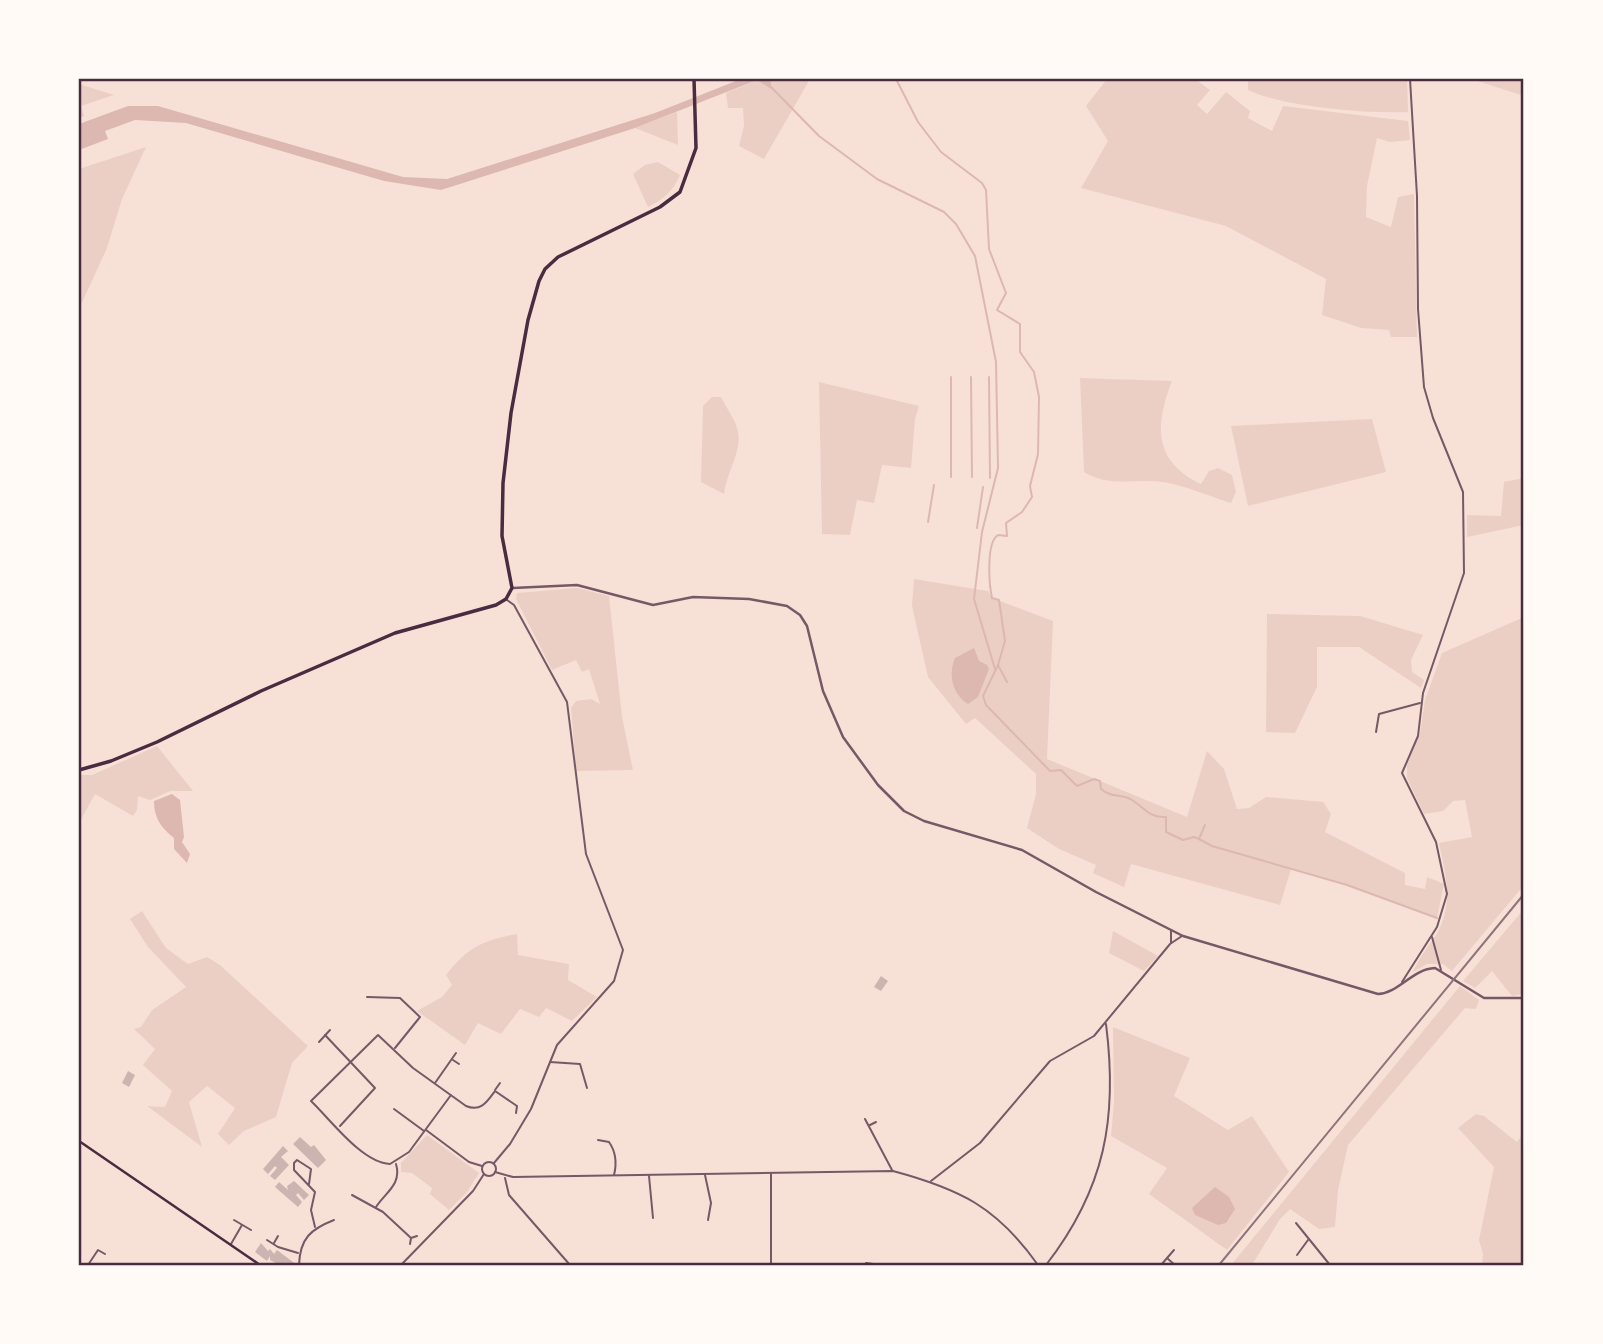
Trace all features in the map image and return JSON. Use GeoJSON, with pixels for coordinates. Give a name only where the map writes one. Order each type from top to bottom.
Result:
{"type":"FeatureCollection","features":[{"type":"Feature","properties":{"kind":"main road"},"geometry":{"type":"LineString","coordinates":[[79,770],[111,761],[157,742],[261,691],[396,633],[496,605],[506,599],[512,588],[502,536],[503,483],[511,413],[527,320],[539,281],[545,269],[558,257],[660,207],[680,192],[694,156],[694,79]]}},
{"type":"Feature","properties":{"kind":"main road"},"geometry":{"type":"LineString","coordinates":[[79,1141],[260,1265]]}},
{"type":"Feature","properties":{"kind":"street"},"geometry":{"type":"LineString","coordinates":[[1402,982],[1432,936],[1441,915],[1446,883],[1436,842],[1402,773],[1418,736],[1421,703],[1464,573],[1464,497],[1424,387],[1418,309],[1417,196],[1410,79]]}},
{"type":"Feature","properties":{"kind":"street"},"geometry":{"type":"LineString","coordinates":[[512,588],[577,585],[658,605],[693,597],[749,598],[788,606],[807,626],[823,691],[844,737],[878,785],[904,811],[924,821],[1022,850],[1183,936],[1378,993],[1392,991],[1423,970],[1441,970],[1484,999],[1524,998]]}},
{"type":"Feature","properties":{"kind":"street"},"geometry":{"type":"LineString","coordinates":[[495,1172],[494,1163],[510,1144],[531,1109],[549,1062],[565,1034],[608,992],[623,950],[586,854],[567,702],[514,605],[506,599]]}},
{"type":"Feature","properties":{"kind":"street"},"geometry":{"type":"LineString","coordinates":[[1376,732],[1379,714],[1412,702],[1421,703]]}},
{"type":"Feature","properties":{"kind":"street"},"geometry":{"type":"LineString","coordinates":[[1170,944],[1171,930]]}},
{"type":"Feature","properties":{"kind":"street"},"geometry":{"type":"LineString","coordinates":[[930,1182],[980,1143],[1050,1061],[1094,1036],[1170,944],[1183,936]]}},
{"type":"Feature","properties":{"kind":"street"},"geometry":{"type":"LineString","coordinates":[[1432,936],[1441,970]]}},
{"type":"Feature","properties":{"kind":"street"},"geometry":{"type":"LineString","coordinates":[[367,997],[400,998],[420,1017],[420,1021],[394,1049]]}},
{"type":"Feature","properties":{"kind":"street"},"geometry":{"type":"LineString","coordinates":[[1046,1265],[1083,1210],[1104,1150],[1111,1108],[1106,1023]]}},
{"type":"Feature","properties":{"kind":"street"},"geometry":{"type":"LineString","coordinates":[[319,1042],[330,1030]]}},
{"type":"Feature","properties":{"kind":"street"},"geometry":{"type":"LineString","coordinates":[[325,1035],[374,1088],[339,1127]]}},
{"type":"Feature","properties":{"kind":"street"},"geometry":{"type":"LineString","coordinates":[[450,1095],[409,1152],[395,1162],[384,1164],[347,1140],[339,1127],[311,1101],[378,1035],[434,1084],[450,1095],[466,1106],[478,1108],[500,1083]]}},
{"type":"Feature","properties":{"kind":"street"},"geometry":{"type":"LineString","coordinates":[[434,1084],[456,1053]]}},
{"type":"Feature","properties":{"kind":"street"},"geometry":{"type":"LineString","coordinates":[[452,1060],[459,1065]]}},
{"type":"Feature","properties":{"kind":"street"},"geometry":{"type":"LineString","coordinates":[[549,1062],[580,1065],[587,1088]]}},
{"type":"Feature","properties":{"kind":"street"},"geometry":{"type":"LineString","coordinates":[[495,1091],[517,1106]]}},
{"type":"Feature","properties":{"kind":"street"},"geometry":{"type":"LineString","coordinates":[[516,1113],[517,1106],[521,1103]]}},
{"type":"Feature","properties":{"kind":"street"},"geometry":{"type":"LineString","coordinates":[[394,1109],[469,1162],[482,1166]]}},
{"type":"Feature","properties":{"kind":"street"},"geometry":{"type":"LineString","coordinates":[[865,1119],[893,1171]]}},
{"type":"Feature","properties":{"kind":"street"},"geometry":{"type":"LineString","coordinates":[[869,1125],[876,1122]]}},
{"type":"Feature","properties":{"kind":"street"},"geometry":{"type":"LineString","coordinates":[[598,1140],[608,1142],[613,1148],[617,1163],[614,1176]]}},
{"type":"Feature","properties":{"kind":"street"},"geometry":{"type":"LineString","coordinates":[[367,1154],[371,1148]]}},
{"type":"Feature","properties":{"kind":"street"},"geometry":{"type":"LineString","coordinates":[[309,1184],[311,1170],[297,1160],[293,1163],[294,1170],[315,1192],[312,1210],[315,1227]]}},
{"type":"Feature","properties":{"kind":"street"},"geometry":{"type":"LineString","coordinates":[[376,1208],[396,1182],[398,1175],[395,1162]]}},
{"type":"Feature","properties":{"kind":"street"},"geometry":{"type":"LineString","coordinates":[[482,1166],[488,1162],[494,1163]]}},
{"type":"Feature","properties":{"kind":"street"},"geometry":{"type":"LineString","coordinates":[[401,1265],[472,1191],[484,1174],[482,1166]]}},
{"type":"Feature","properties":{"kind":"street"},"geometry":{"type":"LineString","coordinates":[[495,1172],[505,1177],[893,1171],[956,1192],[999,1217],[1038,1265]]}},
{"type":"Feature","properties":{"kind":"street"},"geometry":{"type":"LineString","coordinates":[[484,1174],[491,1176],[495,1172]]}},
{"type":"Feature","properties":{"kind":"street"},"geometry":{"type":"LineString","coordinates":[[771,1172],[771,1265]]}},
{"type":"Feature","properties":{"kind":"street"},"geometry":{"type":"LineString","coordinates":[[705,1174],[711,1203],[708,1220]]}},
{"type":"Feature","properties":{"kind":"street"},"geometry":{"type":"LineString","coordinates":[[649,1175],[653,1218]]}},
{"type":"Feature","properties":{"kind":"street"},"geometry":{"type":"LineString","coordinates":[[505,1177],[509,1195],[570,1265]]}},
{"type":"Feature","properties":{"kind":"street"},"geometry":{"type":"LineString","coordinates":[[352,1195],[376,1208],[411,1238]]}},
{"type":"Feature","properties":{"kind":"street"},"geometry":{"type":"LineString","coordinates":[[357,1205],[359,1199]]}},
{"type":"Feature","properties":{"kind":"street"},"geometry":{"type":"LineString","coordinates":[[234,1220],[251,1230]]}},
{"type":"Feature","properties":{"kind":"street"},"geometry":{"type":"LineString","coordinates":[[299,1265],[299,1253],[315,1227],[334,1220]]}},
{"type":"Feature","properties":{"kind":"street"},"geometry":{"type":"LineString","coordinates":[[1296,1223],[1330,1265]]}},
{"type":"Feature","properties":{"kind":"street"},"geometry":{"type":"LineString","coordinates":[[230,1244],[242,1225]]}},
{"type":"Feature","properties":{"kind":"street"},"geometry":{"type":"LineString","coordinates":[[273,1244],[278,1236]]}},
{"type":"Feature","properties":{"kind":"street"},"geometry":{"type":"LineString","coordinates":[[411,1238],[417,1236]]}},
{"type":"Feature","properties":{"kind":"street"},"geometry":{"type":"LineString","coordinates":[[410,1244],[411,1238]]}},
{"type":"Feature","properties":{"kind":"street"},"geometry":{"type":"LineString","coordinates":[[1297,1255],[1309,1239]]}},
{"type":"Feature","properties":{"kind":"street"},"geometry":{"type":"LineString","coordinates":[[267,1240],[299,1253]]}},
{"type":"Feature","properties":{"kind":"street"},"geometry":{"type":"LineString","coordinates":[[88,1265],[98,1250],[105,1254]]}},
{"type":"Feature","properties":{"kind":"street"},"geometry":{"type":"LineString","coordinates":[[1161,1265],[1174,1250]]}},
{"type":"Feature","properties":{"kind":"street"},"geometry":{"type":"LineString","coordinates":[[1167,1258],[1175,1265]]}},
{"type":"Feature","properties":{"kind":"street"},"geometry":{"type":"LineString","coordinates":[[866,1263],[888,1265]]}},
{"type":"Feature","properties":{"kind":"shaded area"},"geometry":{"type":"Polygon","coordinates":[[[741,79],[771,79],[771,89],[757,80],[635,128],[441,190],[384,181],[186,123],[135,120],[105,131],[108,139],[79,150],[79,124],[128,106],[158,106],[403,177],[447,179],[655,113],[741,79]]]}},
{"type":"Feature","properties":{"kind":"shaded area"},"geometry":{"type":"Polygon","coordinates":[[[771,79],[810,79],[764,159],[739,146],[744,126],[743,108],[728,108],[726,93],[757,80],[771,89],[771,79]]]}},
{"type":"Feature","properties":{"kind":"shaded area"},"geometry":{"type":"Polygon","coordinates":[[[1107,79],[1195,79],[1210,90],[1197,105],[1207,114],[1226,92],[1250,111],[1248,118],[1272,131],[1283,106],[1408,121],[1410,140],[1390,142],[1377,138],[1367,186],[1366,217],[1391,227],[1398,197],[1414,194],[1417,337],[1391,337],[1389,330],[1361,328],[1322,315],[1326,279],[1226,226],[1081,188],[1108,141],[1086,106],[1107,79]]]}},
{"type":"Feature","properties":{"kind":"shaded area"},"geometry":{"type":"Polygon","coordinates":[[[1248,79],[1407,79],[1408,112],[1371,112],[1283,101],[1248,90],[1248,79]]]}},
{"type":"Feature","properties":{"kind":"shaded area"},"geometry":{"type":"Polygon","coordinates":[[[1471,79],[1524,79],[1524,96],[1471,79]]]}},
{"type":"Feature","properties":{"kind":"shaded area"},"geometry":{"type":"Polygon","coordinates":[[[79,84],[114,95],[81,106],[84,116],[79,118],[79,84]]]}},
{"type":"Feature","properties":{"kind":"shaded area"},"geometry":{"type":"Polygon","coordinates":[[[677,112],[678,145],[635,128],[677,112]]]}},
{"type":"Feature","properties":{"kind":"shaded area"},"geometry":{"type":"Polygon","coordinates":[[[146,147],[122,199],[107,248],[79,309],[79,169],[146,147]]]}},
{"type":"Feature","properties":{"kind":"shaded area"},"geometry":{"type":"Polygon","coordinates":[[[658,162],[680,175],[667,194],[648,207],[633,174],[645,165],[658,162]]]}},
{"type":"Feature","properties":{"kind":"shaded area"},"geometry":{"type":"Polygon","coordinates":[[[1080,378],[1172,381],[1166,397],[1161,427],[1166,453],[1185,475],[1201,484],[1209,471],[1218,468],[1232,475],[1236,492],[1231,503],[1172,484],[1103,480],[1084,472],[1080,378]]]}},
{"type":"Feature","properties":{"kind":"shaded area"},"geometry":{"type":"Polygon","coordinates":[[[819,382],[919,406],[915,419],[911,468],[882,465],[874,503],[857,500],[850,535],[822,534],[819,382]]]}},
{"type":"Feature","properties":{"kind":"shaded area"},"geometry":{"type":"Polygon","coordinates":[[[712,397],[721,397],[734,420],[739,436],[724,494],[701,482],[703,406],[712,397]]]}},
{"type":"Feature","properties":{"kind":"shaded area"},"geometry":{"type":"Polygon","coordinates":[[[1372,419],[1386,472],[1248,506],[1231,426],[1372,419]]]}},
{"type":"Feature","properties":{"kind":"shaded area"},"geometry":{"type":"Polygon","coordinates":[[[1524,478],[1524,525],[1467,537],[1467,515],[1501,516],[1504,482],[1524,478]]]}},
{"type":"Feature","properties":{"kind":"shaded area"},"geometry":{"type":"Polygon","coordinates":[[[914,579],[988,591],[992,598],[1053,621],[1047,759],[1187,817],[1207,751],[1224,769],[1237,809],[1249,808],[1266,797],[1323,802],[1331,814],[1325,832],[1405,873],[1405,885],[1425,889],[1427,877],[1444,884],[1437,918],[1347,885],[1291,869],[1280,905],[1131,864],[1124,887],[1093,873],[1096,865],[1059,849],[1027,828],[1036,794],[1036,774],[975,718],[966,724],[928,677],[912,606],[914,579]]]}},
{"type":"Feature","properties":{"kind":"shaded area"},"geometry":{"type":"Polygon","coordinates":[[[577,588],[609,596],[622,717],[633,770],[576,771],[571,708],[576,701],[591,699],[600,704],[589,669],[582,672],[576,660],[552,670],[516,599],[517,593],[577,588]]]}},
{"type":"Feature","properties":{"kind":"shaded area"},"geometry":{"type":"Polygon","coordinates":[[[1267,614],[1360,616],[1423,635],[1411,660],[1412,672],[1424,680],[1421,688],[1359,647],[1317,647],[1317,687],[1295,733],[1266,732],[1267,614]]]}},
{"type":"Feature","properties":{"kind":"shaded area"},"geometry":{"type":"Polygon","coordinates":[[[1524,617],[1524,885],[1452,971],[1443,964],[1427,964],[1413,972],[1442,924],[1445,913],[1446,878],[1439,843],[1472,837],[1465,800],[1453,801],[1443,811],[1424,814],[1407,778],[1407,765],[1420,733],[1425,700],[1442,653],[1524,617]]]}},
{"type":"Feature","properties":{"kind":"shaded area"},"geometry":{"type":"Polygon","coordinates":[[[974,648],[979,661],[989,669],[978,697],[968,704],[955,689],[952,671],[955,658],[974,648]]]}},
{"type":"Feature","properties":{"kind":"shaded area"},"geometry":{"type":"Polygon","coordinates":[[[157,746],[193,791],[170,791],[150,800],[138,796],[137,810],[133,816],[95,794],[79,823],[79,775],[92,775],[157,746]]]}},
{"type":"Feature","properties":{"kind":"shaded area"},"geometry":{"type":"Polygon","coordinates":[[[172,794],[180,800],[184,837],[182,842],[190,854],[187,863],[174,849],[174,838],[162,826],[155,812],[154,801],[172,794]]]}},
{"type":"Feature","properties":{"kind":"shaded area"},"geometry":{"type":"Polygon","coordinates":[[[1524,909],[1523,994],[1512,996],[1492,971],[1475,988],[1463,981],[1524,909]]]}},
{"type":"Feature","properties":{"kind":"shaded area"},"geometry":{"type":"Polygon","coordinates":[[[142,911],[166,948],[188,964],[207,957],[220,965],[308,1046],[292,1063],[276,1117],[244,1131],[229,1145],[218,1134],[235,1108],[207,1086],[189,1102],[202,1147],[147,1106],[165,1107],[172,1091],[143,1065],[155,1049],[134,1029],[141,1027],[152,1010],[186,987],[148,947],[130,919],[142,911]]]}},
{"type":"Feature","properties":{"kind":"shaded area"},"geometry":{"type":"Polygon","coordinates":[[[1113,931],[1158,956],[1144,971],[1109,953],[1113,931]]]}},
{"type":"Feature","properties":{"kind":"shaded area"},"geometry":{"type":"Polygon","coordinates":[[[517,934],[518,955],[569,964],[568,980],[597,997],[572,1021],[546,1008],[539,1017],[520,1009],[501,1034],[478,1023],[465,1045],[417,1011],[442,997],[452,985],[446,975],[461,958],[485,942],[517,934]]]}},
{"type":"Feature","properties":{"kind":"shaded area"},"geometry":{"type":"Polygon","coordinates":[[[1460,986],[1479,1000],[1476,1009],[1465,1008],[1348,1145],[1338,1190],[1335,1227],[1319,1229],[1290,1209],[1280,1219],[1252,1265],[1231,1265],[1460,986]]]}},
{"type":"Feature","properties":{"kind":"shaded area"},"geometry":{"type":"Polygon","coordinates":[[[1113,1027],[1190,1058],[1174,1096],[1228,1130],[1252,1116],[1289,1172],[1227,1250],[1149,1194],[1167,1168],[1111,1136],[1114,1102],[1113,1027]]]}},
{"type":"Feature","properties":{"kind":"shaded area"},"geometry":{"type":"Polygon","coordinates":[[[1476,1114],[1484,1116],[1517,1142],[1524,1132],[1524,1265],[1482,1265],[1483,1254],[1479,1240],[1494,1167],[1458,1128],[1476,1114]]]}},
{"type":"Feature","properties":{"kind":"shaded area"},"geometry":{"type":"Polygon","coordinates":[[[427,1135],[479,1173],[467,1192],[449,1210],[430,1194],[432,1188],[412,1173],[401,1172],[401,1163],[427,1135]]]}},
{"type":"Feature","properties":{"kind":"shaded area"},"geometry":{"type":"Polygon","coordinates":[[[1215,1187],[1229,1197],[1235,1209],[1226,1223],[1218,1225],[1195,1215],[1192,1208],[1215,1187]]]}},
{"type":"Feature","properties":{"kind":"building"},"geometry":{"type":"Polygon","coordinates":[[[881,976],[888,981],[881,991],[874,987],[881,976]]]}},
{"type":"Feature","properties":{"kind":"building"},"geometry":{"type":"Polygon","coordinates":[[[128,1071],[135,1075],[129,1087],[122,1083],[128,1071]]]}},
{"type":"Feature","properties":{"kind":"building"},"geometry":{"type":"Polygon","coordinates":[[[300,1137],[311,1147],[314,1145],[326,1160],[318,1168],[293,1144],[300,1137]]]}},
{"type":"Feature","properties":{"kind":"building"},"geometry":{"type":"Polygon","coordinates":[[[283,1146],[288,1151],[281,1157],[289,1165],[275,1180],[270,1176],[277,1168],[275,1166],[268,1174],[263,1169],[283,1146]]]}},
{"type":"Feature","properties":{"kind":"building"},"geometry":{"type":"Polygon","coordinates":[[[294,1181],[309,1195],[304,1200],[298,1193],[296,1195],[302,1202],[298,1207],[275,1187],[279,1182],[288,1190],[287,1186],[294,1181]]]}},
{"type":"Feature","properties":{"kind":"building"},"geometry":{"type":"Polygon","coordinates":[[[261,1243],[268,1251],[270,1249],[274,1254],[277,1250],[297,1265],[280,1265],[270,1260],[270,1256],[267,1261],[255,1252],[261,1243]]]}},
{"type":"Feature","properties":{"kind":"waterway"},"geometry":{"type":"LineString","coordinates":[[896,79],[918,122],[941,152],[982,183],[986,190],[989,249],[1006,293],[997,310],[1020,324],[1020,352],[1034,372],[1039,397],[1038,454],[1030,486],[1032,497],[1022,512],[1006,523],[1007,536],[998,535],[994,539],[990,554],[992,598],[999,600],[1005,641],[998,665],[983,696],[986,705],[1050,771],[1061,770],[1077,786],[1094,779],[1100,781],[1101,789],[1105,792],[1128,798],[1151,814],[1166,817],[1166,832],[1183,840],[1194,837],[1199,839]]}},
{"type":"Feature","properties":{"kind":"waterway"},"geometry":{"type":"LineString","coordinates":[[771,87],[819,136],[877,179],[944,212],[956,224],[975,256],[996,362],[998,468],[982,532],[974,599],[995,669]]}},
{"type":"Feature","properties":{"kind":"waterway"},"geometry":{"type":"LineString","coordinates":[[951,377],[951,477]]}},
{"type":"Feature","properties":{"kind":"waterway"},"geometry":{"type":"LineString","coordinates":[[971,377],[972,477]]}},
{"type":"Feature","properties":{"kind":"waterway"},"geometry":{"type":"LineString","coordinates":[[989,377],[990,478]]}},
{"type":"Feature","properties":{"kind":"waterway"},"geometry":{"type":"LineString","coordinates":[[928,522],[934,485]]}},
{"type":"Feature","properties":{"kind":"waterway"},"geometry":{"type":"LineString","coordinates":[[977,528],[983,487]]}},
{"type":"Feature","properties":{"kind":"waterway"},"geometry":{"type":"LineString","coordinates":[[998,665],[1007,682]]}},
{"type":"Feature","properties":{"kind":"waterway"},"geometry":{"type":"LineString","coordinates":[[1205,825],[1199,839],[1212,846],[1347,885],[1437,918]]}},
{"type":"Feature","properties":{"kind":"railway"},"geometry":{"type":"LineString","coordinates":[[1219,1265],[1524,894]]}}]}
